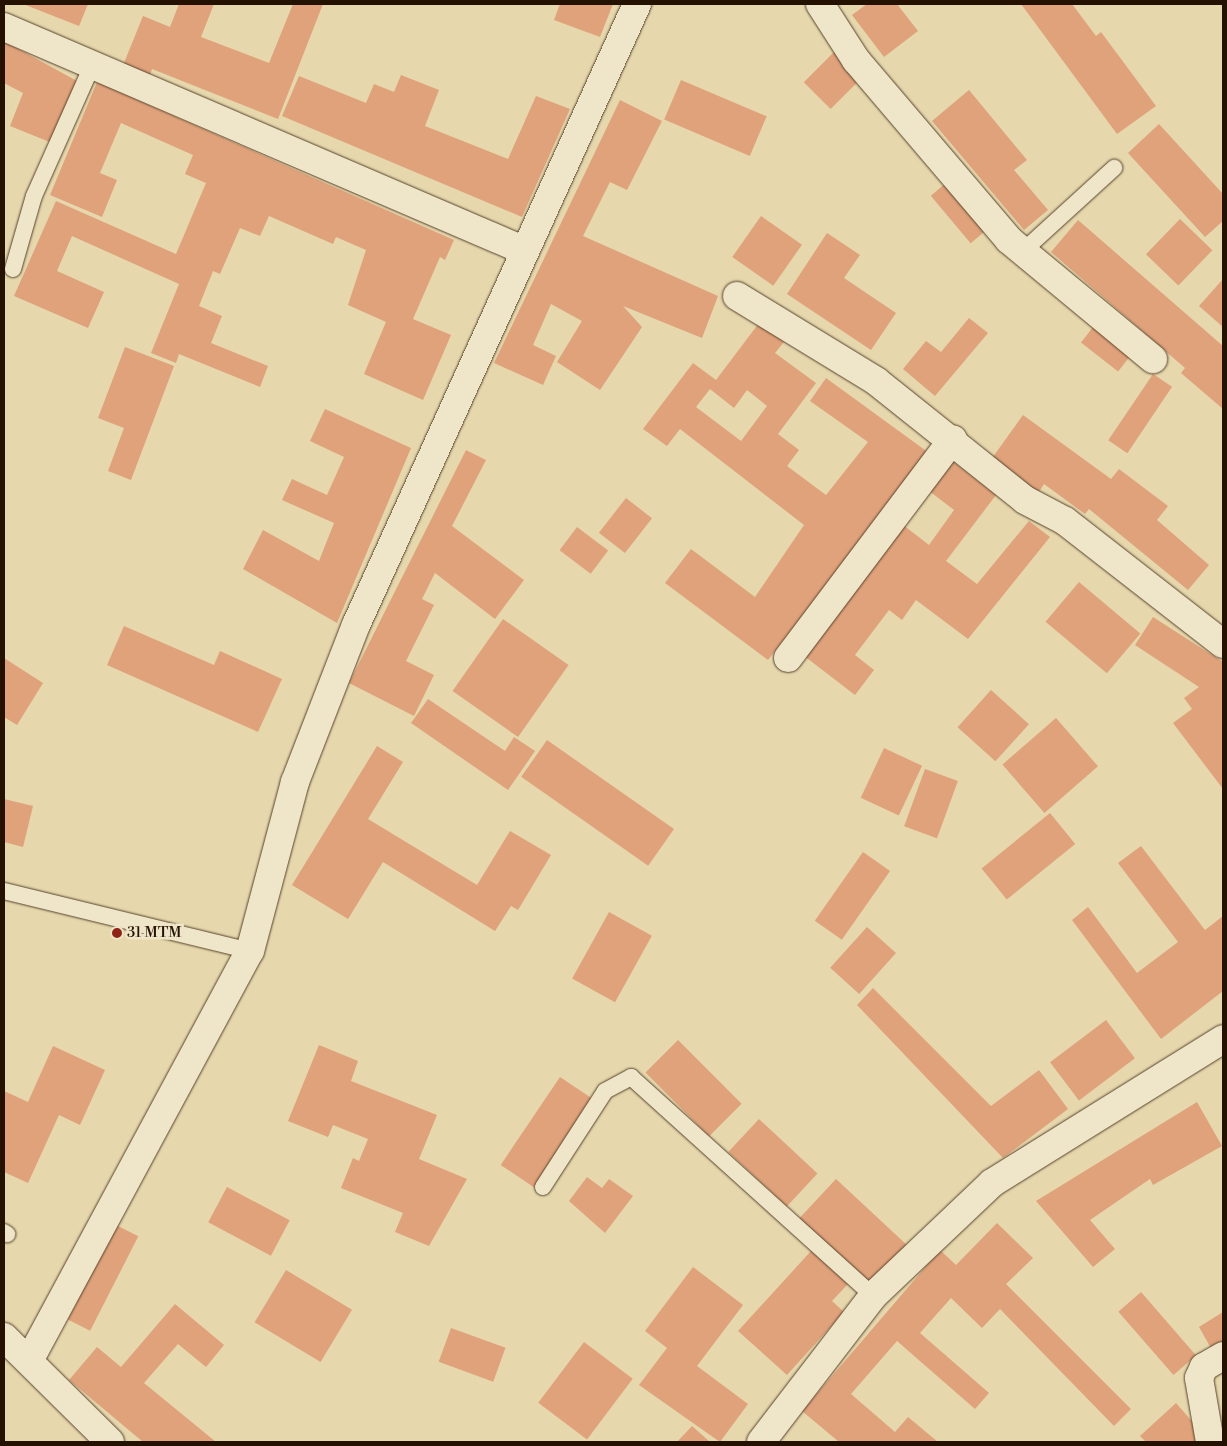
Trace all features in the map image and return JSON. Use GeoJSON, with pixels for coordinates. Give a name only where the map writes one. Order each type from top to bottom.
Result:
{"type":"FeatureCollection","features":[{"type":"Feature","properties":{"kind":"street"},"geometry":{"type":"LineString","coordinates":[[30,1359],[250,951],[295,782],[352,634],[523,250],[637,4]]}},
{"type":"Feature","properties":{"kind":"street"},"geometry":{"type":"LineString","coordinates":[[820,4],[856,60],[1022,252],[1153,359]]}},
{"type":"Feature","properties":{"kind":"street"},"geometry":{"type":"LineString","coordinates":[[4,27],[523,250]]}},
{"type":"Feature","properties":{"kind":"street"},"geometry":{"type":"LineString","coordinates":[[737,296],[876,381],[954,439],[1025,500],[1065,521],[1223,644]]}},
{"type":"Feature","properties":{"kind":"street"},"geometry":{"type":"LineString","coordinates":[[788,658],[954,439]]}},
{"type":"Feature","properties":{"kind":"street"},"geometry":{"type":"LineString","coordinates":[[761,1442],[873,1296],[992,1183],[1223,1039]]}},
{"type":"Feature","properties":{"kind":"street"},"geometry":{"type":"LineString","coordinates":[[4,1337],[30,1359],[110,1442]]}},
{"type":"Feature","properties":{"kind":"street"},"geometry":{"type":"LineString","coordinates":[[1210,1442],[1199,1378],[1204,1367],[1223,1356]]}},
{"type":"Feature","properties":{"kind":"lane"},"geometry":{"type":"LineString","coordinates":[[13,270],[34,196],[92,66]]}},
{"type":"Feature","properties":{"kind":"lane"},"geometry":{"type":"LineString","coordinates":[[1022,252],[1114,168]]}},
{"type":"Feature","properties":{"kind":"lane"},"geometry":{"type":"LineString","coordinates":[[4,891],[250,951]]}},
{"type":"Feature","properties":{"kind":"lane"},"geometry":{"type":"LineString","coordinates":[[543,1186],[605,1091],[631,1077],[873,1296]]}},
{"type":"Feature","properties":{"kind":"building"},"geometry":{"type":"Polygon","coordinates":[[[23,4],[88,4],[79,26],[23,4]]]}},
{"type":"Feature","properties":{"kind":"building"},"geometry":{"type":"Polygon","coordinates":[[[179,4],[214,4],[201,37],[269,63],[293,4],[323,4],[278,119],[152,69],[149,78],[122,68],[143,16],[170,27],[179,4]]]}},
{"type":"Feature","properties":{"kind":"building"},"geometry":{"type":"Polygon","coordinates":[[[560,4],[613,4],[600,37],[554,20],[560,4]]]}},
{"type":"Feature","properties":{"kind":"building"},"geometry":{"type":"Polygon","coordinates":[[[867,4],[897,4],[918,31],[884,57],[852,15],[867,4]]]}},
{"type":"Feature","properties":{"kind":"building"},"geometry":{"type":"Polygon","coordinates":[[[1021,4],[1072,4],[1096,36],[1101,32],[1156,106],[1117,134],[1021,4]]]}},
{"type":"Feature","properties":{"kind":"building"},"geometry":{"type":"Polygon","coordinates":[[[4,41],[77,81],[52,143],[10,126],[23,93],[4,83],[4,41]]]}},
{"type":"Feature","properties":{"kind":"building"},"geometry":{"type":"Polygon","coordinates":[[[837,49],[864,76],[831,109],[804,82],[837,49]]]}},
{"type":"Feature","properties":{"kind":"building"},"geometry":{"type":"Polygon","coordinates":[[[401,75],[439,90],[425,126],[508,159],[536,96],[570,109],[522,217],[282,116],[299,76],[366,103],[374,84],[394,92],[401,75]]]}},
{"type":"Feature","properties":{"kind":"building"},"geometry":{"type":"Polygon","coordinates":[[[681,80],[767,116],[750,156],[664,120],[681,80]]]}},
{"type":"Feature","properties":{"kind":"building"},"geometry":{"type":"Polygon","coordinates":[[[97,82],[454,240],[445,260],[440,257],[413,319],[451,335],[423,400],[364,374],[386,322],[348,305],[366,250],[336,237],[333,244],[269,216],[260,236],[240,228],[220,274],[213,271],[199,306],[222,316],[211,343],[268,366],[260,387],[179,354],[176,363],[151,353],[179,284],[72,236],[57,271],[104,292],[88,328],[14,296],[56,201],[176,254],[206,183],[185,174],[193,155],[121,123],[100,173],[117,180],[102,217],[50,195],[97,82]]]}},
{"type":"Feature","properties":{"kind":"building"},"geometry":{"type":"Polygon","coordinates":[[[969,90],[1027,160],[1014,170],[1048,210],[1024,230],[932,121],[969,90]]]}},
{"type":"Feature","properties":{"kind":"building"},"geometry":{"type":"Polygon","coordinates":[[[620,100],[662,121],[627,190],[610,182],[583,236],[718,296],[702,338],[623,306],[642,327],[600,390],[557,362],[582,321],[551,304],[533,345],[556,356],[543,385],[494,363],[620,100]]]}},
{"type":"Feature","properties":{"kind":"building"},"geometry":{"type":"Polygon","coordinates":[[[1159,124],[1223,194],[1223,221],[1205,237],[1128,153],[1159,124]]]}},
{"type":"Feature","properties":{"kind":"building"},"geometry":{"type":"Polygon","coordinates":[[[953,177],[993,224],[971,243],[931,196],[953,177]]]}},
{"type":"Feature","properties":{"kind":"building"},"geometry":{"type":"Polygon","coordinates":[[[761,216],[802,245],[773,286],[732,257],[761,216]]]}},
{"type":"Feature","properties":{"kind":"building"},"geometry":{"type":"Polygon","coordinates":[[[1180,219],[1212,250],[1178,286],[1146,254],[1180,219]]]}},
{"type":"Feature","properties":{"kind":"building"},"geometry":{"type":"Polygon","coordinates":[[[1078,220],[1223,346],[1223,409],[1181,373],[1185,368],[1051,252],[1078,220]]]}},
{"type":"Feature","properties":{"kind":"building"},"geometry":{"type":"Polygon","coordinates":[[[827,233],[860,255],[844,278],[896,313],[871,350],[787,294],[827,233]]]}},
{"type":"Feature","properties":{"kind":"building"},"geometry":{"type":"Polygon","coordinates":[[[1223,279],[1223,327],[1199,306],[1223,279]]]}},
{"type":"Feature","properties":{"kind":"building"},"geometry":{"type":"Polygon","coordinates":[[[969,318],[988,333],[935,396],[903,369],[926,341],[941,352],[969,318]]]}},
{"type":"Feature","properties":{"kind":"building"},"geometry":{"type":"Polygon","coordinates":[[[1097,322],[1134,351],[1118,371],[1081,342],[1097,322]]]}},
{"type":"Feature","properties":{"kind":"building"},"geometry":{"type":"Polygon","coordinates":[[[759,323],[784,342],[775,353],[816,383],[778,434],[799,450],[787,466],[826,495],[868,442],[810,401],[826,378],[929,453],[768,660],[665,583],[691,549],[755,597],[804,525],[680,429],[667,446],[643,429],[693,363],[716,380],[759,323]],[[710,389],[696,407],[741,441],[767,406],[747,390],[734,408],[710,389]]]}},
{"type":"Feature","properties":{"kind":"building"},"geometry":{"type":"Polygon","coordinates":[[[125,347],[174,366],[131,480],[108,471],[124,428],[98,418],[125,347]]]}},
{"type":"Feature","properties":{"kind":"building"},"geometry":{"type":"Polygon","coordinates":[[[1153,374],[1172,387],[1127,453],[1108,440],[1153,374]]]}},
{"type":"Feature","properties":{"kind":"building"},"geometry":{"type":"Polygon","coordinates":[[[325,409],[411,448],[337,623],[243,569],[263,530],[319,561],[334,523],[282,500],[292,479],[327,495],[344,457],[310,441],[325,409]]]}},
{"type":"Feature","properties":{"kind":"building"},"geometry":{"type":"Polygon","coordinates":[[[1023,415],[1111,479],[1119,469],[1168,506],[1157,520],[1209,565],[1188,590],[1089,509],[1085,514],[1044,484],[1037,495],[990,461],[1023,415]]]}},
{"type":"Feature","properties":{"kind":"building"},"geometry":{"type":"Polygon","coordinates":[[[466,450],[486,460],[452,526],[524,580],[495,619],[435,573],[422,599],[434,605],[406,661],[434,675],[414,716],[349,683],[466,450]]]}},
{"type":"Feature","properties":{"kind":"building"},"geometry":{"type":"Polygon","coordinates":[[[947,457],[996,495],[946,561],[977,584],[1029,521],[1050,537],[968,639],[916,600],[902,620],[889,610],[855,655],[874,670],[855,695],[799,652],[898,521],[929,545],[954,510],[924,487],[947,457]]]}},
{"type":"Feature","properties":{"kind":"building"},"geometry":{"type":"Polygon","coordinates":[[[626,498],[652,518],[625,553],[599,533],[626,498]]]}},
{"type":"Feature","properties":{"kind":"building"},"geometry":{"type":"Polygon","coordinates":[[[577,527],[608,550],[591,574],[560,550],[577,527]]]}},
{"type":"Feature","properties":{"kind":"building"},"geometry":{"type":"Polygon","coordinates":[[[1079,582],[1140,633],[1107,673],[1046,622],[1079,582]]]}},
{"type":"Feature","properties":{"kind":"building"},"geometry":{"type":"Polygon","coordinates":[[[1153,617],[1223,662],[1223,789],[1173,723],[1192,709],[1184,698],[1199,687],[1135,645],[1153,617]]]}},
{"type":"Feature","properties":{"kind":"building"},"geometry":{"type":"Polygon","coordinates":[[[503,619],[569,665],[518,737],[453,691],[503,619]]]}},
{"type":"Feature","properties":{"kind":"building"},"geometry":{"type":"Polygon","coordinates":[[[124,626],[214,665],[220,651],[282,679],[258,732],[107,665],[124,626]]]}},
{"type":"Feature","properties":{"kind":"building"},"geometry":{"type":"Polygon","coordinates":[[[4,658],[43,683],[17,725],[4,717],[4,658]]]}},
{"type":"Feature","properties":{"kind":"building"},"geometry":{"type":"Polygon","coordinates":[[[991,690],[1029,724],[995,761],[958,727],[991,690]]]}},
{"type":"Feature","properties":{"kind":"building"},"geometry":{"type":"Polygon","coordinates":[[[428,699],[505,751],[514,737],[535,751],[508,790],[411,723],[428,699]]]}},
{"type":"Feature","properties":{"kind":"building"},"geometry":{"type":"Polygon","coordinates":[[[1056,718],[1098,766],[1044,813],[1002,765],[1056,718]]]}},
{"type":"Feature","properties":{"kind":"building"},"geometry":{"type":"Polygon","coordinates":[[[547,740],[674,829],[648,866],[521,777],[547,740]]]}},
{"type":"Feature","properties":{"kind":"building"},"geometry":{"type":"Polygon","coordinates":[[[377,746],[403,762],[368,819],[477,885],[510,831],[551,855],[518,910],[511,906],[495,931],[383,862],[348,919],[292,885],[377,746]]]}},
{"type":"Feature","properties":{"kind":"building"},"geometry":{"type":"Polygon","coordinates":[[[884,748],[922,766],[899,816],[861,798],[884,748]]]}},
{"type":"Feature","properties":{"kind":"building"},"geometry":{"type":"Polygon","coordinates":[[[925,769],[958,781],[937,838],[904,826],[925,769]]]}},
{"type":"Feature","properties":{"kind":"building"},"geometry":{"type":"Polygon","coordinates":[[[4,799],[33,806],[23,847],[4,842],[4,799]]]}},
{"type":"Feature","properties":{"kind":"building"},"geometry":{"type":"Polygon","coordinates":[[[1050,813],[1075,844],[1007,899],[982,868],[1050,813]]]}},
{"type":"Feature","properties":{"kind":"building"},"geometry":{"type":"Polygon","coordinates":[[[1141,846],[1205,930],[1223,916],[1223,991],[1161,1039],[1072,920],[1088,907],[1137,973],[1178,942],[1118,863],[1141,846]]]}},
{"type":"Feature","properties":{"kind":"building"},"geometry":{"type":"Polygon","coordinates":[[[863,852],[890,871],[842,940],[815,921],[863,852]]]}},
{"type":"Feature","properties":{"kind":"building"},"geometry":{"type":"Polygon","coordinates":[[[609,912],[652,936],[615,1002],[572,978],[609,912]]]}},
{"type":"Feature","properties":{"kind":"building"},"geometry":{"type":"Polygon","coordinates":[[[867,927],[896,953],[859,994],[830,968],[867,927]]]}},
{"type":"Feature","properties":{"kind":"building"},"geometry":{"type":"Polygon","coordinates":[[[873,988],[991,1106],[1039,1070],[1068,1109],[1003,1158],[857,1005],[873,988]]]}},
{"type":"Feature","properties":{"kind":"building"},"geometry":{"type":"Polygon","coordinates":[[[1106,1020],[1135,1058],[1079,1100],[1050,1062],[1106,1020]]]}},
{"type":"Feature","properties":{"kind":"building"},"geometry":{"type":"Polygon","coordinates":[[[678,1040],[742,1104],[709,1136],[645,1073],[678,1040]]]}},
{"type":"Feature","properties":{"kind":"building"},"geometry":{"type":"Polygon","coordinates":[[[319,1045],[358,1061],[351,1081],[437,1115],[419,1159],[467,1179],[429,1246],[395,1232],[403,1213],[341,1188],[353,1158],[359,1161],[368,1139],[333,1125],[328,1137],[288,1121],[319,1045]]]}},
{"type":"Feature","properties":{"kind":"building"},"geometry":{"type":"Polygon","coordinates":[[[53,1046],[105,1070],[80,1125],[59,1115],[28,1183],[4,1172],[4,1091],[28,1102],[53,1046]]]}},
{"type":"Feature","properties":{"kind":"building"},"geometry":{"type":"Polygon","coordinates":[[[560,1077],[593,1099],[534,1187],[501,1165],[560,1077]]]}},
{"type":"Feature","properties":{"kind":"building"},"geometry":{"type":"Polygon","coordinates":[[[1197,1102],[1222,1146],[1153,1185],[1150,1179],[1090,1220],[1115,1249],[1093,1267],[1036,1201],[1197,1102]]]}},
{"type":"Feature","properties":{"kind":"building"},"geometry":{"type":"Polygon","coordinates":[[[759,1119],[818,1174],[787,1206],[728,1152],[759,1119]]]}},
{"type":"Feature","properties":{"kind":"building"},"geometry":{"type":"Polygon","coordinates":[[[587,1177],[602,1188],[609,1179],[633,1196],[605,1233],[569,1201],[587,1177]]]}},
{"type":"Feature","properties":{"kind":"building"},"geometry":{"type":"Polygon","coordinates":[[[836,1179],[908,1246],[871,1285],[799,1218],[836,1179]]]}},
{"type":"Feature","properties":{"kind":"building"},"geometry":{"type":"Polygon","coordinates":[[[227,1187],[290,1220],[271,1256],[208,1222],[227,1187]]]}},
{"type":"Feature","properties":{"kind":"building"},"geometry":{"type":"Polygon","coordinates":[[[997,1223],[1033,1258],[1006,1284],[1131,1409],[1114,1426],[1000,1309],[982,1328],[951,1298],[920,1333],[989,1393],[975,1409],[897,1341],[851,1394],[895,1432],[908,1417],[938,1442],[839,1442],[802,1411],[940,1250],[956,1265],[997,1223]]]}},
{"type":"Feature","properties":{"kind":"building"},"geometry":{"type":"Polygon","coordinates":[[[116,1225],[138,1236],[90,1331],[68,1319],[116,1225]]]}},
{"type":"Feature","properties":{"kind":"building"},"geometry":{"type":"Polygon","coordinates":[[[811,1251],[848,1284],[832,1301],[844,1312],[787,1375],[738,1331],[811,1251]]]}},
{"type":"Feature","properties":{"kind":"building"},"geometry":{"type":"Polygon","coordinates":[[[693,1267],[743,1305],[697,1366],[748,1404],[720,1442],[639,1385],[667,1348],[645,1331],[693,1267]]]}},
{"type":"Feature","properties":{"kind":"building"},"geometry":{"type":"Polygon","coordinates":[[[286,1270],[352,1310],[321,1362],[255,1322],[286,1270]]]}},
{"type":"Feature","properties":{"kind":"building"},"geometry":{"type":"Polygon","coordinates":[[[1141,1292],[1196,1355],[1173,1375],[1118,1312],[1141,1292]]]}},
{"type":"Feature","properties":{"kind":"building"},"geometry":{"type":"Polygon","coordinates":[[[175,1304],[224,1345],[206,1367],[178,1344],[144,1383],[216,1442],[143,1442],[69,1380],[97,1347],[121,1367],[175,1304]]]}},
{"type":"Feature","properties":{"kind":"building"},"geometry":{"type":"Polygon","coordinates":[[[1223,1312],[1223,1343],[1212,1350],[1199,1327],[1223,1312]]]}},
{"type":"Feature","properties":{"kind":"building"},"geometry":{"type":"Polygon","coordinates":[[[451,1328],[506,1348],[493,1382],[439,1362],[451,1328]]]}},
{"type":"Feature","properties":{"kind":"building"},"geometry":{"type":"Polygon","coordinates":[[[584,1342],[633,1379],[587,1439],[538,1403],[584,1342]]]}},
{"type":"Feature","properties":{"kind":"building"},"geometry":{"type":"Polygon","coordinates":[[[1176,1403],[1204,1435],[1195,1442],[1146,1442],[1140,1436],[1176,1403]]]}},
{"type":"Feature","properties":{"kind":"building"},"geometry":{"type":"Polygon","coordinates":[[[692,1426],[710,1442],[677,1442],[692,1426]]]}},
{"type":"Feature","properties":{"kind":"place","name":"31 MTM"},"geometry":{"type":"Point","coordinates":[117,933]}}]}
